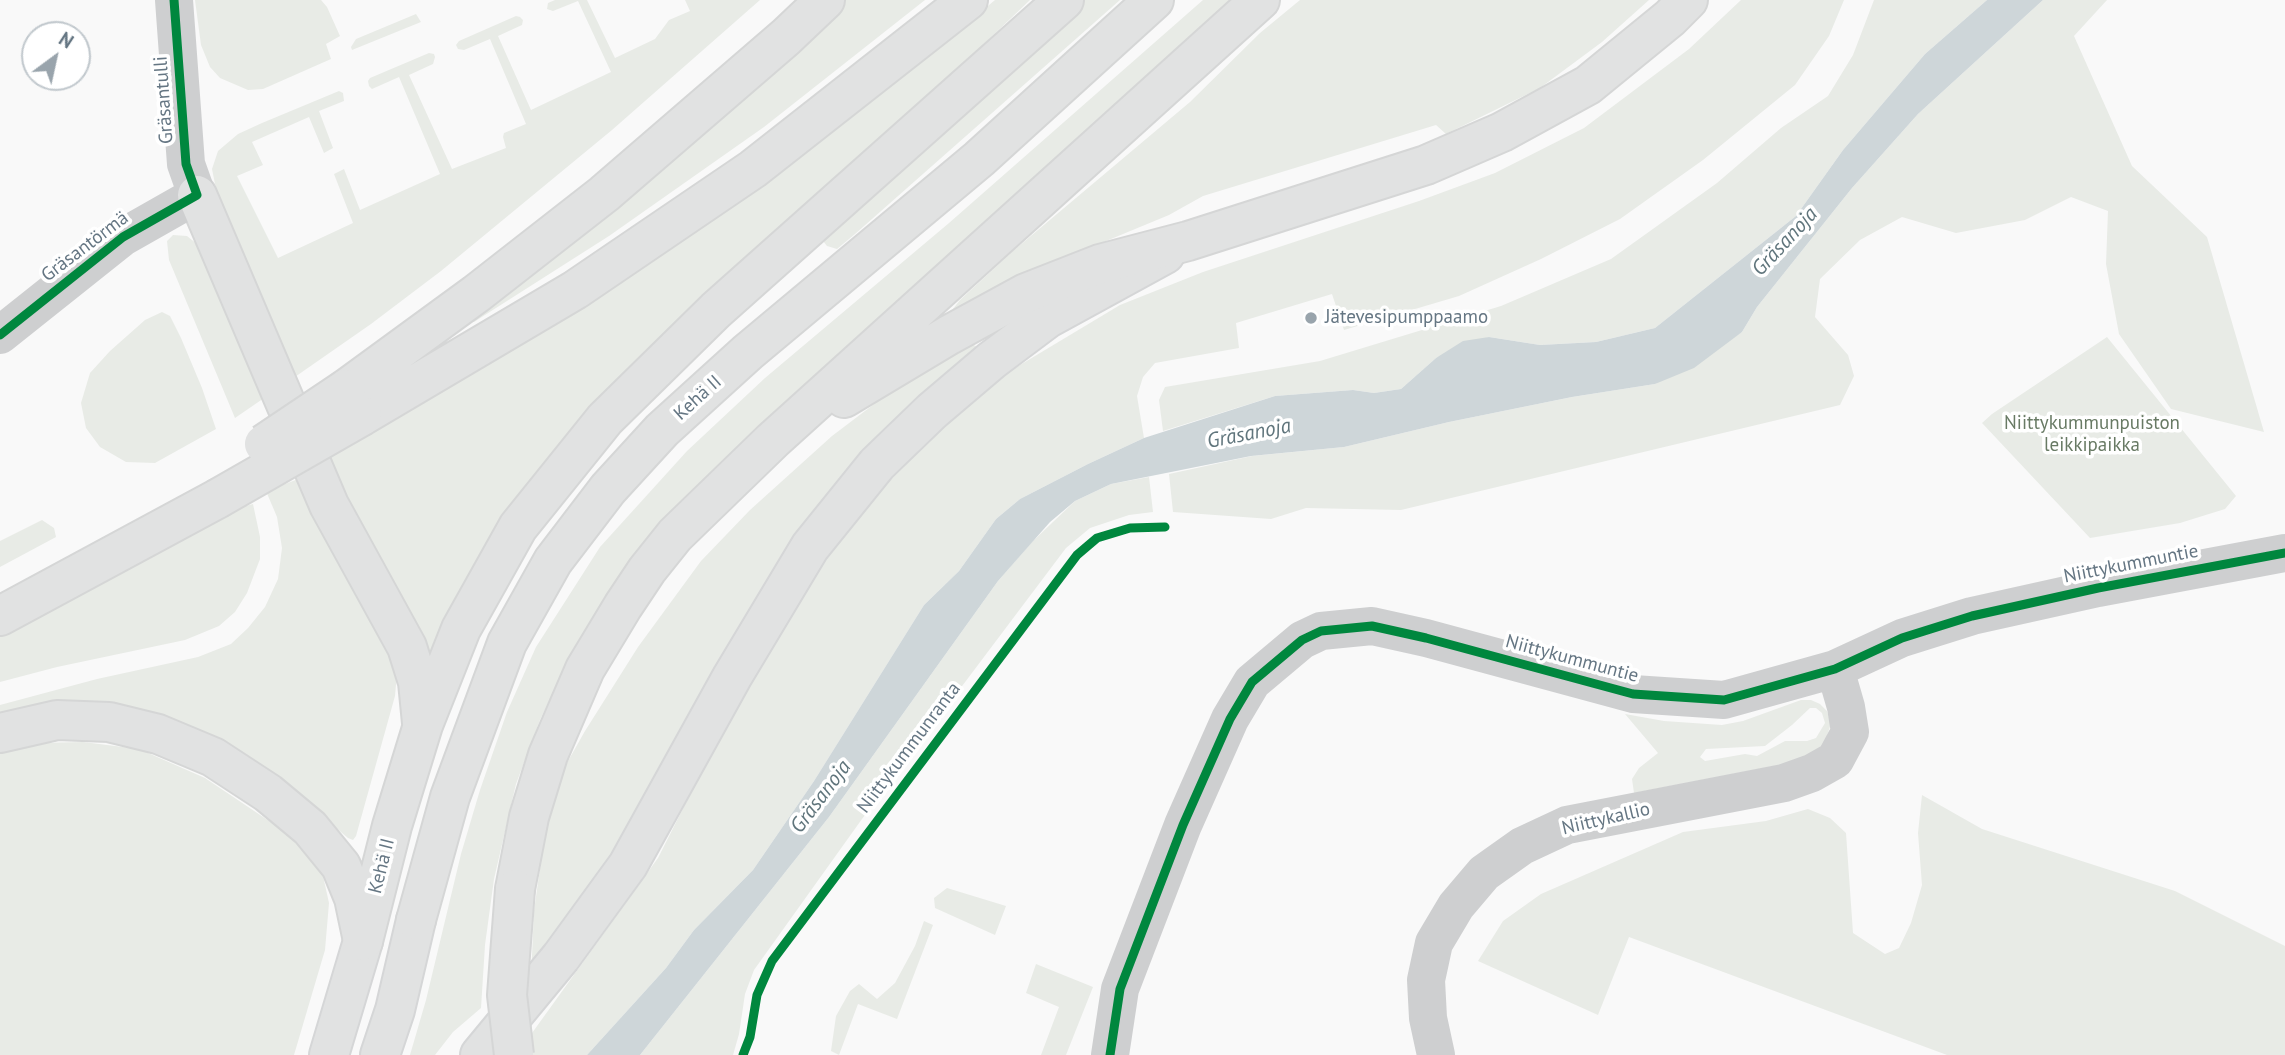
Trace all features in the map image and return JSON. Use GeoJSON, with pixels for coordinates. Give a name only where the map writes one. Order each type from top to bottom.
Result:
{"type":"FeatureCollection","features":[{"type":"Feature","properties":{"kind":"main road"},"geometry":{"type":"LineString","coordinates":[[354,402],[477,294],[604,194],[825,0]]}},
{"type":"Feature","properties":{"kind":"main road"},"geometry":{"type":"LineString","coordinates":[[0,616],[154,533],[212,491],[354,402],[575,290],[753,169],[968,0]]}},
{"type":"Feature","properties":{"kind":"main road","name":"Kehä II"},"geometry":{"type":"LineString","coordinates":[[329,1055],[422,725],[461,629],[518,527],[605,419],[716,310],[1064,0]]}},
{"type":"Feature","properties":{"kind":"main road","name":"Kehä II"},"geometry":{"type":"LineString","coordinates":[[380,1055],[395,1010],[416,920],[450,797],[507,643],[553,561],[608,489],[662,430],[979,159],[1154,0]]}},
{"type":"Feature","properties":{"kind":"main road"},"geometry":{"type":"LineString","coordinates":[[514,1055],[507,995],[515,889],[529,817],[548,755],[585,669],[647,570],[675,535],[773,440],[1260,0]]}},
{"type":"Feature","properties":{"kind":"main road"},"geometry":{"type":"LineString","coordinates":[[773,440],[1026,293],[1100,264],[1188,241],[1426,165],[1502,132],[1588,85],[1688,0]]}},
{"type":"Feature","properties":{"kind":"main road"},"geometry":{"type":"LineString","coordinates":[[197,195],[329,505],[407,647],[418,682],[422,725]]}},
{"type":"Feature","properties":{"kind":"main road"},"geometry":{"type":"LineString","coordinates":[[480,1055],[561,957],[628,865],[732,677],[810,547],[877,464],[932,411],[992,360],[1048,318],[1188,241]]}},
{"type":"Feature","properties":{"kind":"main road"},"geometry":{"type":"LineString","coordinates":[[0,733],[57,720],[108,722],[158,734],[213,757],[268,793],[310,828],[341,866],[354,898],[363,940]]}},
{"type":"Feature","properties":{"kind":"street","name":"Gräsantulli"},"geometry":{"type":"LineString","coordinates":[[173,0],[186,164],[197,195]]}},
{"type":"Feature","properties":{"kind":"street","name":"Gräsantörmä"},"geometry":{"type":"LineString","coordinates":[[0,335],[123,237],[197,195]]}},
{"type":"Feature","properties":{"kind":"street","name":"Niittykummuntie"},"geometry":{"type":"LineString","coordinates":[[1110,1055],[1124,979],[1183,825],[1230,719],[1252,682],[1302,640],[1321,631],[1371,626],[1426,638],[1633,694],[1724,700],[1835,669],[1913,633],[1972,616],[2098,588],[2285,553]]}},
{"type":"Feature","properties":{"kind":"street","name":"Niittykallio"},"geometry":{"type":"LineString","coordinates":[[1436,1055],[1428,1018],[1426,981],[1434,943],[1456,906],[1484,873],[1522,846],[1567,825],[1784,783],[1812,773],[1835,760],[1850,732],[1835,669]]}},
{"type":"Feature","properties":{"kind":"green space"},"geometry":{"type":"Polygon","coordinates":[[[195,0],[321,0],[340,36],[326,44],[331,59],[263,89],[248,90],[220,78],[210,67],[201,45],[195,0]]]}},
{"type":"Feature","properties":{"kind":"green space"},"geometry":{"type":"Polygon","coordinates":[[[555,0],[587,0],[615,58],[655,39],[669,20],[690,11],[685,0],[760,0],[612,130],[441,271],[292,379],[220,209],[212,169],[218,151],[238,134],[339,91],[343,93],[344,101],[319,111],[333,148],[324,153],[309,117],[252,142],[263,165],[237,176],[278,258],[353,223],[334,174],[344,169],[360,210],[440,174],[399,77],[372,89],[368,81],[370,78],[429,53],[434,54],[433,64],[409,75],[452,169],[506,148],[504,133],[526,124],[490,39],[464,50],[458,49],[456,45],[459,41],[516,16],[520,17],[523,20],[522,25],[498,36],[531,110],[611,72],[578,1],[553,11],[547,9],[548,3],[555,0]]]}},
{"type":"Feature","properties":{"kind":"green space"},"geometry":{"type":"Polygon","coordinates":[[[846,0],[925,0],[764,127],[609,236],[474,322],[469,320],[710,124],[846,0]]]}},
{"type":"Feature","properties":{"kind":"green space"},"geometry":{"type":"Polygon","coordinates":[[[995,0],[1030,0],[964,63],[744,260],[428,660],[403,598],[370,547],[326,455],[970,21],[995,0]]]}},
{"type":"Feature","properties":{"kind":"green space"},"geometry":{"type":"Polygon","coordinates":[[[1085,0],[1120,0],[855,234],[837,249],[827,246],[823,241],[825,234],[988,91],[1085,0]]]}},
{"type":"Feature","properties":{"kind":"green space"},"geometry":{"type":"Polygon","coordinates":[[[1203,0],[1240,0],[596,615],[557,684],[516,784],[494,879],[485,945],[481,1008],[453,1032],[435,1055],[410,1055],[461,854],[507,712],[536,647],[600,547],[687,451],[765,378],[949,223],[1203,0]]]}},
{"type":"Feature","properties":{"kind":"green space"},"geometry":{"type":"Polygon","coordinates":[[[1300,0],[1649,0],[1602,42],[1540,88],[1446,134],[1436,125],[1203,196],[1169,215],[1094,246],[941,324],[960,300],[1013,251],[1190,102],[1260,33],[1300,0]]]}},
{"type":"Feature","properties":{"kind":"green space"},"geometry":{"type":"Polygon","coordinates":[[[1741,0],[1844,0],[1829,36],[1795,85],[1703,160],[1620,219],[1459,296],[1344,330],[1332,294],[1236,323],[1239,348],[1155,363],[1143,377],[1137,396],[1144,438],[1020,499],[996,519],[959,571],[924,605],[814,781],[753,870],[694,930],[666,968],[587,1055],[528,1055],[527,1040],[658,858],[703,769],[813,572],[860,510],[904,464],[995,380],[1120,305],[1203,272],[1419,201],[1495,173],[1584,128],[1689,49],[1741,0]]]}},
{"type":"Feature","properties":{"kind":"green space"},"geometry":{"type":"Polygon","coordinates":[[[1874,0],[1987,0],[1925,54],[1843,150],[1796,216],[1655,328],[1596,342],[1540,345],[1489,337],[1436,358],[1401,389],[1374,393],[1353,390],[1275,396],[1163,431],[1159,400],[1165,387],[1320,361],[1501,306],[1611,259],[1717,183],[1781,128],[1828,96],[1853,55],[1874,0]]]}},
{"type":"Feature","properties":{"kind":"green space"},"geometry":{"type":"Polygon","coordinates":[[[2043,0],[2107,0],[2074,36],[2132,166],[2207,237],[2264,432],[2171,409],[2119,334],[2106,264],[2108,211],[2071,197],[2025,220],[1956,233],[1902,217],[1860,240],[1820,279],[1815,317],[1848,355],[1854,376],[1840,405],[1401,510],[1306,508],[1271,519],[1173,512],[1169,474],[1252,456],[1344,447],[1572,397],[1655,384],[1742,332],[1757,307],[1852,188],[1918,114],[2043,0]]]}},
{"type":"Feature","properties":{"kind":"green space"},"geometry":{"type":"Polygon","coordinates":[[[416,14],[421,22],[352,50],[356,39],[416,14]]]}},
{"type":"Feature","properties":{"kind":"green space"},"geometry":{"type":"Polygon","coordinates":[[[173,235],[187,236],[202,248],[267,396],[235,418],[169,260],[167,241],[173,235]]]}},
{"type":"Feature","properties":{"kind":"green space"},"geometry":{"type":"Polygon","coordinates":[[[162,312],[170,316],[181,338],[216,429],[155,463],[126,462],[100,447],[86,428],[81,403],[90,373],[145,320],[162,312]]]}},
{"type":"Feature","properties":{"kind":"green space","name":"Niittykummunpuiston leikkipaikka"},"geometry":{"type":"Polygon","coordinates":[[[2107,337],[2236,496],[2225,509],[2180,523],[2090,538],[1982,423],[2107,337]]]}},
{"type":"Feature","properties":{"kind":"green space"},"geometry":{"type":"Polygon","coordinates":[[[974,345],[979,348],[914,408],[531,977],[534,911],[545,833],[559,777],[638,647],[701,561],[750,510],[832,436],[890,392],[964,347],[974,345]]]}},
{"type":"Feature","properties":{"kind":"green space"},"geometry":{"type":"Polygon","coordinates":[[[1149,477],[1153,512],[1129,515],[1090,528],[1066,548],[862,819],[754,970],[745,994],[733,1055],[640,1055],[829,817],[998,581],[1032,542],[1075,501],[1111,484],[1149,477]]]}},
{"type":"Feature","properties":{"kind":"green space"},"geometry":{"type":"Polygon","coordinates":[[[301,478],[383,628],[397,673],[395,696],[353,840],[252,763],[0,716],[0,705],[97,679],[198,657],[231,644],[265,607],[278,579],[282,548],[277,517],[266,491],[301,478]]]}},
{"type":"Feature","properties":{"kind":"green space"},"geometry":{"type":"Polygon","coordinates":[[[253,504],[260,537],[260,559],[247,593],[235,612],[219,626],[185,640],[0,682],[0,633],[224,512],[253,504]]]}},
{"type":"Feature","properties":{"kind":"green space"},"geometry":{"type":"Polygon","coordinates":[[[42,520],[54,528],[56,537],[0,567],[0,541],[42,520]]]}},
{"type":"Feature","properties":{"kind":"green space"},"geometry":{"type":"Polygon","coordinates":[[[1801,700],[1811,700],[1827,711],[1831,724],[1824,744],[1805,760],[1634,793],[1632,779],[1639,768],[1658,753],[1625,714],[1664,721],[1722,725],[1743,721],[1801,700]],[[1810,708],[1765,746],[1706,749],[1700,757],[1705,761],[1745,754],[1757,756],[1785,741],[1807,741],[1816,738],[1825,723],[1822,713],[1816,708],[1810,708]]]}},
{"type":"Feature","properties":{"kind":"green space"},"geometry":{"type":"Polygon","coordinates":[[[83,742],[139,749],[205,778],[275,825],[310,855],[323,876],[329,903],[325,950],[294,1055],[0,1055],[0,753],[35,743],[83,742]]]}},
{"type":"Feature","properties":{"kind":"green space"},"geometry":{"type":"Polygon","coordinates":[[[1922,795],[1982,829],[2175,891],[2285,946],[2285,1055],[1947,1055],[1629,937],[1598,1015],[1478,961],[1503,921],[1541,894],[1683,832],[1766,821],[1808,809],[1830,818],[1846,833],[1853,933],[1885,954],[1899,948],[1911,923],[1922,885],[1918,833],[1922,795]]]}},
{"type":"Feature","properties":{"kind":"green space"},"geometry":{"type":"Polygon","coordinates":[[[947,888],[1006,906],[995,935],[935,908],[934,898],[947,888]]]}},
{"type":"Feature","properties":{"kind":"green space"},"geometry":{"type":"Polygon","coordinates":[[[924,921],[933,925],[897,1019],[858,1004],[839,1055],[831,1051],[836,1016],[850,991],[859,984],[877,999],[895,983],[915,946],[924,921]]]}},
{"type":"Feature","properties":{"kind":"green space"},"geometry":{"type":"Polygon","coordinates":[[[1036,964],[1093,987],[1066,1055],[1041,1055],[1059,1007],[1026,993],[1036,964]]]}},
{"type":"Feature","properties":{"kind":"water","name":"Gräsanoja"},"geometry":{"type":"Polygon","coordinates":[[[1987,0],[2043,0],[1918,114],[1852,188],[1757,307],[1742,332],[1694,368],[1655,384],[1572,397],[1344,447],[1251,456],[1111,484],[1075,501],[1050,522],[998,581],[829,817],[640,1055],[587,1055],[666,968],[694,930],[753,870],[814,781],[924,605],[959,571],[996,519],[1020,499],[1144,438],[1275,396],[1353,390],[1374,393],[1401,389],[1436,358],[1463,341],[1489,337],[1540,345],[1596,342],[1655,328],[1796,216],[1843,150],[1925,54],[1987,0]]]}},
{"type":"Feature","properties":{"kind":"cycle path"},"geometry":{"type":"LineString","coordinates":[[0,335],[123,237],[197,195],[186,164],[174,0]]}},
{"type":"Feature","properties":{"kind":"cycle path","name":"Niittykummunranta"},"geometry":{"type":"LineString","coordinates":[[743,1055],[750,1037],[757,995],[772,961],[1077,555],[1097,538],[1130,528],[1165,527]]}},
{"type":"Feature","properties":{"kind":"cycle path"},"geometry":{"type":"LineString","coordinates":[[1110,1055],[1120,989],[1183,825],[1230,719],[1252,682],[1302,640],[1321,631],[1372,626],[1633,694],[1724,700],[1835,669],[1902,638],[1972,616],[2098,588],[2285,553]]}},
{"type":"Feature","properties":{"kind":"place","name":"Jätevesipumppaamo"},"geometry":{"type":"Point","coordinates":[1311,318]}}]}
